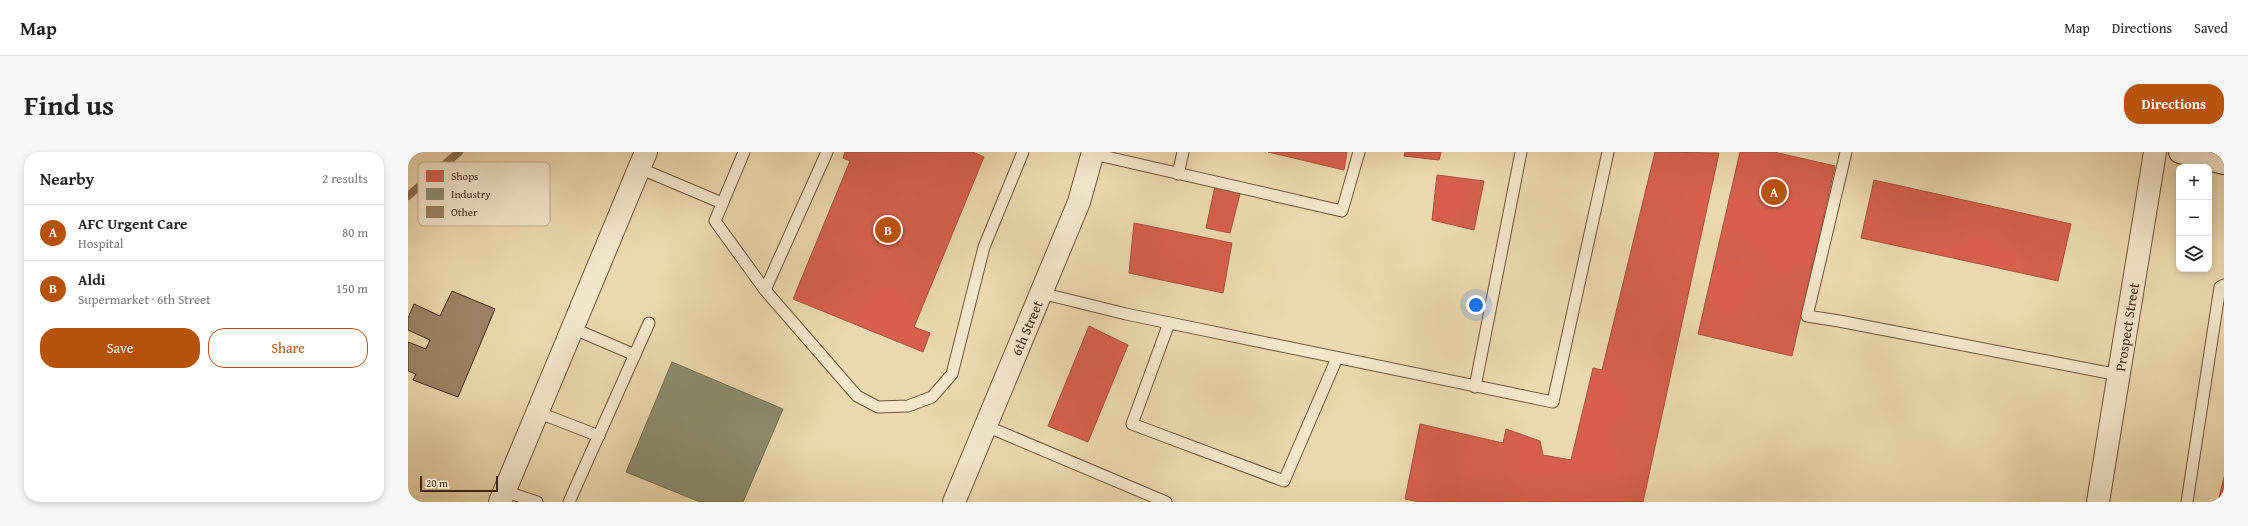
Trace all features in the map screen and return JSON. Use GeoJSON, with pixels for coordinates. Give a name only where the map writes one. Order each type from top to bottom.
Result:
{"type":"FeatureCollection","features":[{"type":"Feature","properties":{"kind":"street","name":"Prospect Street"},"geometry":{"type":"LineString","coordinates":[[2098,502],[2155,152]]}},
{"type":"Feature","properties":{"kind":"street"},"geometry":{"type":"LineString","coordinates":[[2180,152],[2224,163]]}},
{"type":"Feature","properties":{"kind":"street","name":"6th Street"},"geometry":{"type":"LineString","coordinates":[[954,502],[1079,202],[1091,153]]}},
{"type":"Feature","properties":{"kind":"street"},"geometry":{"type":"LineString","coordinates":[[502,496],[642,160]]}},
{"type":"Feature","properties":{"kind":"lane"},"geometry":{"type":"LineString","coordinates":[[744,152],[715,221],[765,290],[857,396],[878,407],[908,406],[932,397],[952,374],[984,247],[1023,152]]}},
{"type":"Feature","properties":{"kind":"lane"},"geometry":{"type":"LineString","coordinates":[[765,290],[827,152]]}},
{"type":"Feature","properties":{"kind":"lane"},"geometry":{"type":"LineString","coordinates":[[1178,174],[1182,152]]}},
{"type":"Feature","properties":{"kind":"lane"},"geometry":{"type":"LineString","coordinates":[[1091,153],[1342,211],[1359,152]]}},
{"type":"Feature","properties":{"kind":"lane"},"geometry":{"type":"LineString","coordinates":[[1475,387],[1521,152]]}},
{"type":"Feature","properties":{"kind":"lane"},"geometry":{"type":"LineString","coordinates":[[1041,293],[1169,323],[1553,402],[1608,152]]}},
{"type":"Feature","properties":{"kind":"lane"},"geometry":{"type":"LineString","coordinates":[[1846,152],[1807,316],[2119,375]]}},
{"type":"Feature","properties":{"kind":"lane"},"geometry":{"type":"LineString","coordinates":[[642,160],[722,203]]}},
{"type":"Feature","properties":{"kind":"lane"},"geometry":{"type":"LineString","coordinates":[[2187,502],[2220,287],[2224,285]]}},
{"type":"Feature","properties":{"kind":"lane"},"geometry":{"type":"LineString","coordinates":[[569,502],[649,323]]}},
{"type":"Feature","properties":{"kind":"lane"},"geometry":{"type":"LineString","coordinates":[[1169,323],[1132,424],[1284,481],[1337,358]]}},
{"type":"Feature","properties":{"kind":"lane"},"geometry":{"type":"LineString","coordinates":[[572,328],[635,355]]}},
{"type":"Feature","properties":{"kind":"lane"},"geometry":{"type":"LineString","coordinates":[[537,412],[599,436]]}},
{"type":"Feature","properties":{"kind":"lane"},"geometry":{"type":"LineString","coordinates":[[986,426],[1166,502]]}},
{"type":"Feature","properties":{"kind":"lane"},"geometry":{"type":"LineString","coordinates":[[502,496],[537,502]]}},
{"type":"Feature","properties":{"kind":"building: Shops"},"geometry":{"type":"Polygon","coordinates":[[[845,152],[973,152],[984,157],[914,327],[930,333],[923,352],[793,299],[850,161],[843,158],[845,152]]]}},
{"type":"Feature","properties":{"kind":"building: Shops"},"geometry":{"type":"Polygon","coordinates":[[[1268,152],[1347,152],[1344,170],[1268,152]]]}},
{"type":"Feature","properties":{"kind":"building: Shops"},"geometry":{"type":"Polygon","coordinates":[[[1405,152],[1441,152],[1439,160],[1404,156],[1405,152]]]}},
{"type":"Feature","properties":{"kind":"building: Shops"},"geometry":{"type":"Polygon","coordinates":[[[1655,152],[1719,153],[1643,502],[1420,502],[1405,499],[1420,424],[1503,443],[1506,429],[1540,441],[1543,455],[1571,460],[1593,368],[1602,370],[1655,152]]]}},
{"type":"Feature","properties":{"kind":"building: Shops"},"geometry":{"type":"Polygon","coordinates":[[[1740,152],[1774,152],[1835,166],[1792,356],[1698,334],[1740,152]]]}},
{"type":"Feature","properties":{"kind":"building: Shops"},"geometry":{"type":"Polygon","coordinates":[[[1437,175],[1484,181],[1474,230],[1432,220],[1437,175]]]}},
{"type":"Feature","properties":{"kind":"building: Shops"},"geometry":{"type":"Polygon","coordinates":[[[1874,180],[2071,224],[2058,281],[1861,238],[1874,180]]]}},
{"type":"Feature","properties":{"kind":"building: Shops"},"geometry":{"type":"Polygon","coordinates":[[[1215,186],[1241,190],[1230,233],[1206,228],[1215,186]]]}},
{"type":"Feature","properties":{"kind":"building: Shops"},"geometry":{"type":"Polygon","coordinates":[[[1134,223],[1232,243],[1223,293],[1129,273],[1134,223]]]}},
{"type":"Feature","properties":{"kind":"building: Shops"},"geometry":{"type":"Polygon","coordinates":[[[1089,326],[1128,345],[1088,442],[1048,426],[1089,326]]]}},
{"type":"Feature","properties":{"kind":"building: Shops"},"geometry":{"type":"Polygon","coordinates":[[[2224,477],[2224,502],[2218,502],[2224,477]]]}},
{"type":"Feature","properties":{"kind":"building: Industry"},"geometry":{"type":"Polygon","coordinates":[[[672,362],[783,409],[743,502],[700,502],[626,472],[672,362]]]}},
{"type":"Feature","properties":{"kind":"building: Other"},"geometry":{"type":"Polygon","coordinates":[[[452,291],[495,309],[458,397],[413,380],[416,374],[408,371],[408,342],[426,349],[430,340],[408,330],[408,318],[414,304],[440,316],[452,291]]]}},
{"type":"Feature","properties":{"kind":"waterway"},"geometry":{"type":"LineString","coordinates":[[447,162],[459,152]]}},
{"type":"Feature","properties":{"kind":"waterway"},"geometry":{"type":"LineString","coordinates":[[408,196],[418,187]]}},
{"type":"Feature","properties":{"kind":"place","name":"AFC Urgent Care"},"geometry":{"type":"Point","coordinates":[1774,192]}},
{"type":"Feature","properties":{"kind":"place","name":"Aldi"},"geometry":{"type":"Point","coordinates":[888,230]}}]}
